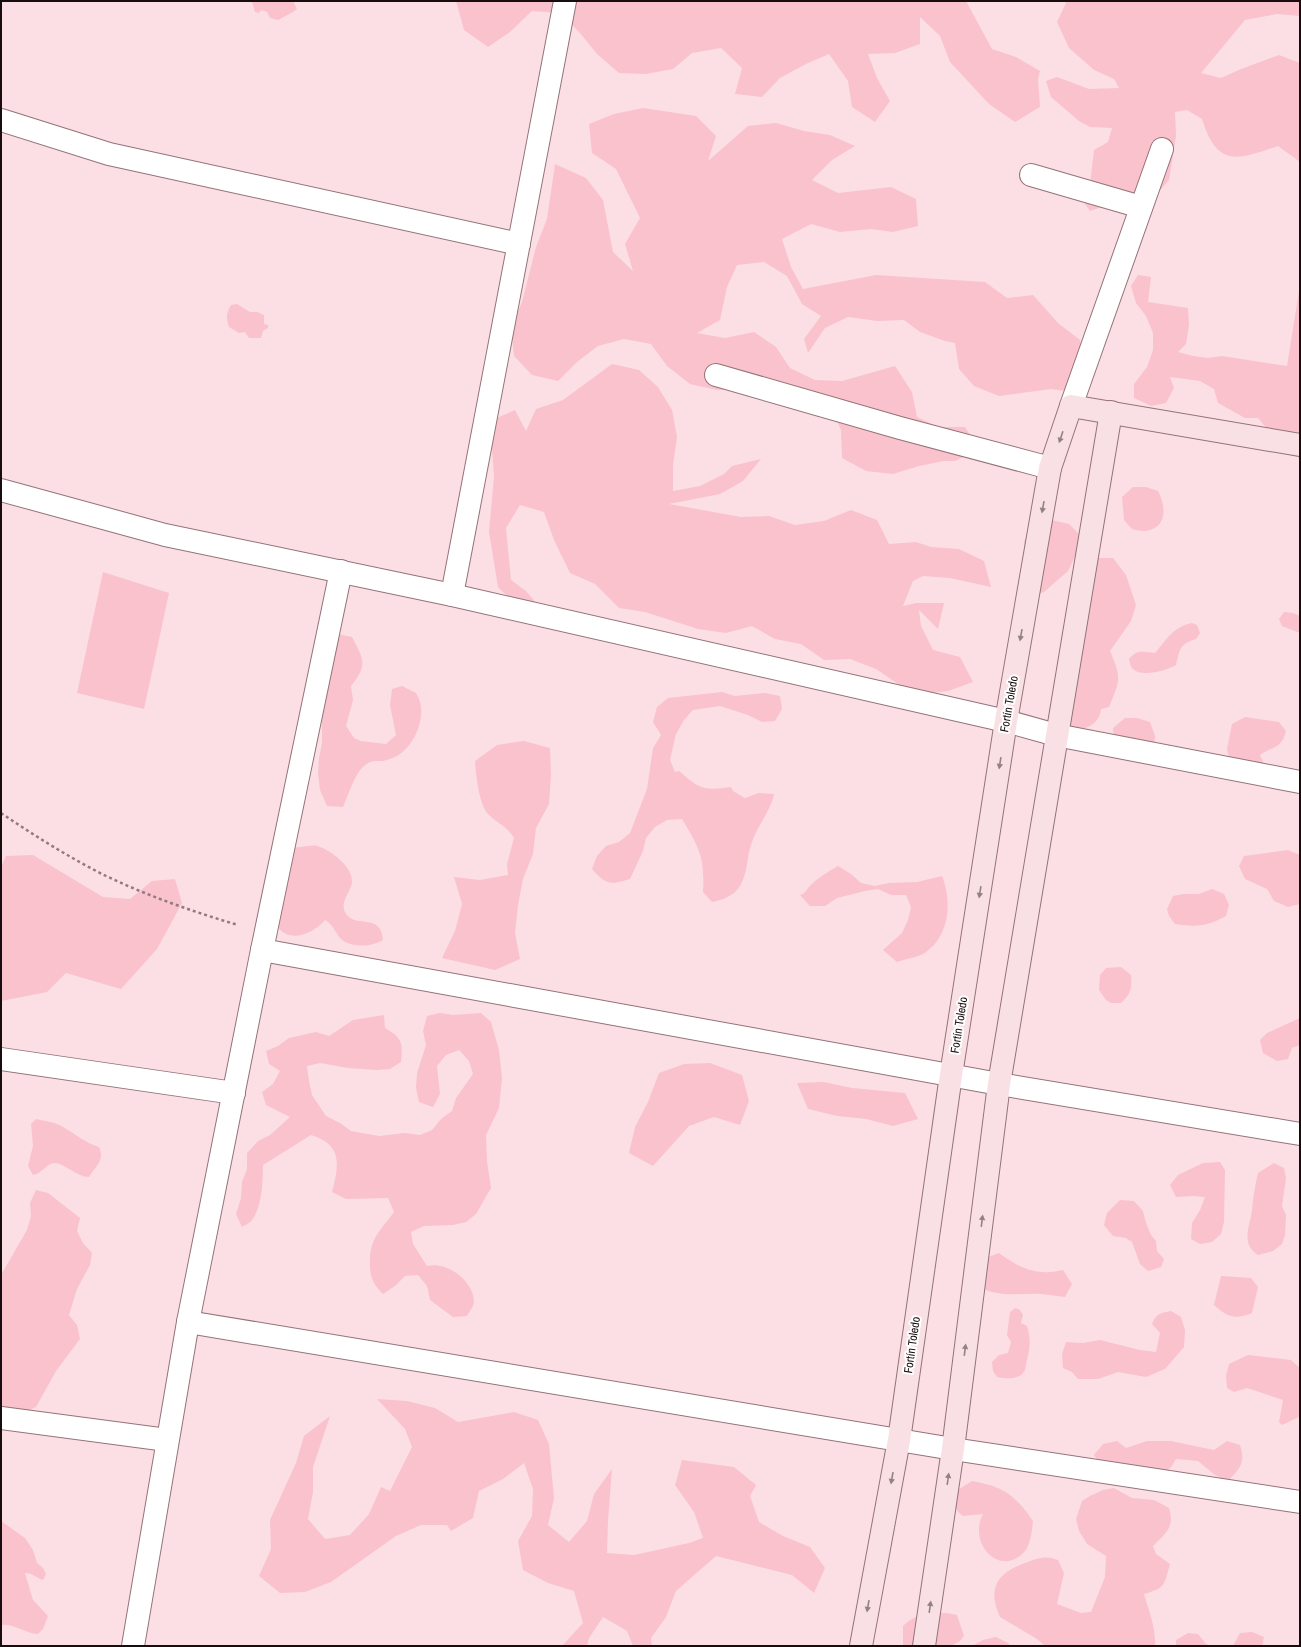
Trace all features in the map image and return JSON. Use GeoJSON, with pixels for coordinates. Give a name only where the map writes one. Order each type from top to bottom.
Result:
{"type":"FeatureCollection","features":[{"type":"Feature","properties":{"kind":"street"},"geometry":{"type":"LineString","coordinates":[[452,595],[565,1]]}},
{"type":"Feature","properties":{"kind":"street"},"geometry":{"type":"LineString","coordinates":[[1,120],[109,154],[519,244]]}},
{"type":"Feature","properties":{"kind":"street"},"geometry":{"type":"LineString","coordinates":[[1162,149],[1071,406],[1300,445]]}},
{"type":"Feature","properties":{"kind":"street"},"geometry":{"type":"LineString","coordinates":[[1031,175],[1141,207]]}},
{"type":"Feature","properties":{"kind":"street"},"geometry":{"type":"LineString","coordinates":[[716,375],[900,428],[1050,468]]}},
{"type":"Feature","properties":{"kind":"street","name":"Fortín Toledo"},"geometry":{"type":"LineString","coordinates":[[861,1646],[899,1440],[951,1075],[1006,721],[1050,468],[1071,406]]}},
{"type":"Feature","properties":{"kind":"street"},"geometry":{"type":"LineString","coordinates":[[924,1646],[953,1449],[999,1084],[1110,412]]}},
{"type":"Feature","properties":{"kind":"street"},"geometry":{"type":"LineString","coordinates":[[1,490],[165,534],[452,595],[1006,721],[1056,735],[1300,782]]}},
{"type":"Feature","properties":{"kind":"street"},"geometry":{"type":"LineString","coordinates":[[133,1646],[188,1322],[264,942],[341,571]]}},
{"type":"Feature","properties":{"kind":"street"},"geometry":{"type":"LineString","coordinates":[[264,942],[999,1084],[1300,1134]]}},
{"type":"Feature","properties":{"kind":"street"},"geometry":{"type":"LineString","coordinates":[[1,1059],[234,1093]]}},
{"type":"Feature","properties":{"kind":"street"},"geometry":{"type":"LineString","coordinates":[[188,1322],[953,1449],[1300,1502]]}},
{"type":"Feature","properties":{"kind":"street"},"geometry":{"type":"LineString","coordinates":[[1,1418],[167,1440]]}},
{"type":"Feature","properties":{"kind":"path"},"geometry":{"type":"LineString","coordinates":[[1,813],[42,841],[106,876],[207,916],[264,942]]}},
{"type":"Feature","properties":{"kind":"shaded area"},"geometry":{"type":"Polygon","coordinates":[[[293,1],[297,9],[278,20],[270,18],[267,12],[261,10],[259,13],[255,12],[252,2],[293,1]]]}},
{"type":"Feature","properties":{"kind":"shaded area"},"geometry":{"type":"Polygon","coordinates":[[[456,1],[966,1],[992,49],[1016,57],[1040,71],[1038,79],[1040,107],[1015,122],[989,104],[950,62],[940,36],[920,17],[920,44],[895,53],[868,54],[877,78],[890,101],[875,122],[852,107],[848,81],[829,54],[780,78],[762,97],[735,94],[742,68],[721,48],[692,53],[673,69],[646,74],[619,73],[597,54],[580,33],[560,13],[532,11],[510,32],[488,47],[464,30],[456,1]]]}},
{"type":"Feature","properties":{"kind":"shaded area"},"geometry":{"type":"Polygon","coordinates":[[[1067,1],[1300,1],[1300,16],[1277,14],[1245,20],[1201,73],[1221,78],[1279,55],[1300,63],[1300,162],[1278,146],[1240,157],[1222,153],[1215,146],[1208,135],[1202,119],[1187,110],[1175,112],[1176,136],[1169,180],[1157,194],[1111,204],[1090,211],[1083,201],[1090,184],[1094,150],[1108,142],[1112,128],[1090,127],[1079,121],[1051,97],[1046,81],[1057,77],[1089,89],[1119,88],[1114,79],[1094,70],[1069,48],[1057,22],[1067,1]]]}},
{"type":"Feature","properties":{"kind":"shaded area"},"geometry":{"type":"Polygon","coordinates":[[[643,108],[696,116],[716,136],[708,161],[748,126],[776,123],[804,131],[830,135],[855,146],[832,160],[812,180],[838,193],[891,187],[916,199],[918,226],[893,232],[871,229],[840,232],[811,224],[782,239],[791,267],[803,289],[876,275],[985,282],[1007,298],[1033,295],[1058,323],[1080,340],[1085,366],[1080,393],[1051,389],[999,396],[974,386],[959,369],[955,343],[920,332],[904,320],[877,321],[848,317],[825,328],[808,353],[804,339],[821,316],[802,304],[787,276],[764,262],[737,265],[727,287],[720,320],[697,333],[725,338],[754,332],[776,347],[790,368],[815,380],[842,381],[895,366],[912,392],[917,417],[938,427],[965,427],[979,449],[955,461],[944,461],[919,466],[893,474],[866,471],[842,458],[841,430],[829,404],[746,390],[717,390],[690,384],[667,366],[651,344],[624,339],[598,346],[577,362],[558,381],[532,375],[514,356],[511,328],[522,302],[536,247],[547,219],[555,164],[586,178],[603,200],[613,252],[633,271],[625,244],[640,218],[616,169],[592,153],[589,124],[614,114],[643,108]]]}},
{"type":"Feature","properties":{"kind":"shaded area"},"geometry":{"type":"Polygon","coordinates":[[[1138,275],[1151,277],[1148,302],[1188,308],[1189,325],[1186,344],[1178,352],[1208,358],[1222,356],[1287,366],[1300,285],[1300,458],[1289,455],[1258,418],[1245,418],[1218,403],[1214,389],[1200,381],[1170,377],[1174,388],[1166,403],[1151,406],[1134,398],[1134,384],[1147,367],[1153,350],[1153,333],[1146,316],[1136,303],[1131,286],[1138,275]]]}},
{"type":"Feature","properties":{"kind":"shaded area"},"geometry":{"type":"Polygon","coordinates":[[[237,304],[250,312],[257,312],[264,315],[264,324],[268,325],[268,328],[263,331],[261,338],[249,338],[245,332],[239,333],[229,327],[227,313],[231,305],[237,304]]]}},
{"type":"Feature","properties":{"kind":"shaded area"},"geometry":{"type":"Polygon","coordinates":[[[612,364],[639,370],[658,387],[672,410],[677,437],[673,465],[673,491],[700,486],[724,474],[732,466],[761,459],[743,481],[720,494],[669,504],[741,517],[769,516],[795,525],[824,521],[851,510],[877,520],[889,544],[916,542],[931,547],[959,549],[984,561],[991,587],[950,578],[923,576],[913,581],[903,606],[916,603],[944,603],[938,629],[919,610],[921,626],[933,650],[960,657],[973,682],[948,691],[922,694],[898,684],[876,669],[850,659],[824,660],[801,644],[775,639],[752,626],[726,633],[698,629],[645,612],[619,608],[595,584],[570,573],[554,540],[544,512],[520,505],[506,528],[511,580],[526,591],[543,611],[517,606],[498,587],[489,532],[494,476],[490,421],[515,410],[526,431],[536,409],[563,400],[612,364]]]}},
{"type":"Feature","properties":{"kind":"shaded area"},"geometry":{"type":"Polygon","coordinates":[[[1133,487],[1146,487],[1158,491],[1163,503],[1163,516],[1158,526],[1145,531],[1132,529],[1124,520],[1122,497],[1133,487]]]}},
{"type":"Feature","properties":{"kind":"shaded area"},"geometry":{"type":"Polygon","coordinates":[[[1051,520],[1069,524],[1079,534],[1079,548],[1068,571],[1044,592],[1035,595],[1024,542],[1030,528],[1051,520]]]}},
{"type":"Feature","properties":{"kind":"shaded area"},"geometry":{"type":"Polygon","coordinates":[[[1097,558],[1113,558],[1126,575],[1136,605],[1131,621],[1110,651],[1118,674],[1118,679],[1109,707],[1101,709],[1099,717],[1094,724],[1087,728],[1076,729],[1063,724],[1097,558]]]}},
{"type":"Feature","properties":{"kind":"shaded area"},"geometry":{"type":"Polygon","coordinates":[[[103,572],[169,593],[144,709],[77,693],[103,572]]]}},
{"type":"Feature","properties":{"kind":"shaded area"},"geometry":{"type":"Polygon","coordinates":[[[1284,612],[1293,613],[1300,616],[1300,633],[1282,626],[1279,619],[1284,612]]]}},
{"type":"Feature","properties":{"kind":"shaded area"},"geometry":{"type":"Polygon","coordinates":[[[1192,623],[1197,625],[1200,633],[1196,639],[1183,645],[1178,655],[1176,665],[1160,671],[1147,673],[1141,673],[1131,667],[1129,659],[1132,656],[1138,652],[1155,653],[1167,638],[1175,631],[1180,627],[1192,623]]]}},
{"type":"Feature","properties":{"kind":"shaded area"},"geometry":{"type":"Polygon","coordinates":[[[333,633],[352,637],[359,651],[362,662],[360,673],[351,686],[353,700],[346,726],[354,738],[361,741],[386,744],[396,735],[390,705],[392,689],[402,686],[416,693],[421,707],[420,723],[413,740],[408,747],[395,757],[384,761],[370,762],[364,766],[355,779],[343,807],[327,806],[320,790],[318,774],[322,743],[322,712],[333,633]]]}},
{"type":"Feature","properties":{"kind":"shaded area"},"geometry":{"type":"Polygon","coordinates":[[[722,692],[735,696],[765,693],[780,696],[782,709],[775,721],[762,722],[748,715],[720,706],[693,710],[684,720],[676,734],[670,760],[675,772],[679,771],[692,782],[702,787],[714,789],[731,787],[733,791],[745,798],[759,793],[774,794],[772,801],[753,838],[741,885],[729,896],[712,902],[703,892],[703,870],[700,853],[693,837],[682,819],[667,820],[655,827],[646,838],[643,851],[630,879],[613,883],[605,881],[592,869],[597,856],[606,846],[619,842],[630,833],[647,789],[653,748],[661,735],[653,722],[657,707],[668,698],[722,692]]]}},
{"type":"Feature","properties":{"kind":"shaded area"},"geometry":{"type":"Polygon","coordinates":[[[1245,717],[1279,722],[1286,731],[1282,741],[1279,744],[1260,755],[1263,762],[1261,766],[1229,758],[1227,749],[1232,724],[1245,717]]]}},
{"type":"Feature","properties":{"kind":"shaded area"},"geometry":{"type":"Polygon","coordinates":[[[1125,718],[1137,718],[1150,722],[1155,736],[1154,749],[1137,762],[1124,760],[1115,751],[1113,728],[1125,718]]]}},
{"type":"Feature","properties":{"kind":"shaded area"},"geometry":{"type":"Polygon","coordinates":[[[524,741],[550,748],[551,775],[549,804],[536,828],[533,854],[523,879],[518,905],[515,933],[520,959],[495,970],[442,958],[455,931],[462,904],[454,877],[480,880],[508,875],[507,864],[514,838],[486,811],[480,798],[475,761],[497,745],[524,741]]]}},
{"type":"Feature","properties":{"kind":"shaded area"},"geometry":{"type":"Polygon","coordinates":[[[316,846],[329,851],[345,865],[349,871],[352,882],[344,904],[345,912],[354,920],[372,923],[377,926],[381,931],[383,940],[362,946],[350,944],[341,939],[330,924],[325,920],[313,930],[300,935],[293,936],[280,930],[275,923],[293,848],[316,846]]]}},
{"type":"Feature","properties":{"kind":"shaded area"},"geometry":{"type":"Polygon","coordinates":[[[1288,850],[1300,855],[1300,904],[1288,907],[1274,901],[1267,889],[1245,879],[1239,866],[1244,856],[1288,850]]]}},
{"type":"Feature","properties":{"kind":"shaded area"},"geometry":{"type":"Polygon","coordinates":[[[33,855],[103,897],[130,899],[152,881],[175,879],[182,903],[157,949],[121,989],[66,973],[47,992],[1,1001],[1,867],[6,856],[33,855]]]}},
{"type":"Feature","properties":{"kind":"shaded area"},"geometry":{"type":"Polygon","coordinates":[[[838,866],[851,874],[861,883],[875,886],[889,883],[917,882],[942,876],[947,896],[947,917],[940,936],[934,945],[924,954],[897,962],[883,950],[902,933],[908,920],[911,907],[906,895],[891,895],[878,889],[837,898],[825,906],[810,906],[800,895],[819,878],[838,866]]]}},
{"type":"Feature","properties":{"kind":"shaded area"},"geometry":{"type":"Polygon","coordinates":[[[1212,889],[1224,894],[1229,905],[1226,916],[1213,922],[1201,925],[1189,926],[1175,924],[1169,916],[1167,909],[1173,896],[1199,894],[1212,889]]]}},
{"type":"Feature","properties":{"kind":"shaded area"},"geometry":{"type":"Polygon","coordinates":[[[1121,967],[1131,975],[1130,990],[1121,1003],[1111,1003],[1106,1000],[1099,990],[1100,975],[1106,968],[1121,967]]]}},
{"type":"Feature","properties":{"kind":"shaded area"},"geometry":{"type":"Polygon","coordinates":[[[440,1013],[453,1015],[481,1013],[491,1022],[499,1050],[502,1078],[499,1108],[486,1135],[487,1161],[491,1188],[476,1214],[466,1222],[453,1225],[424,1226],[411,1232],[413,1244],[427,1266],[435,1265],[443,1267],[458,1274],[473,1294],[474,1302],[467,1316],[453,1317],[430,1300],[427,1286],[418,1275],[405,1276],[395,1286],[383,1294],[377,1287],[371,1273],[371,1248],[376,1236],[394,1212],[388,1198],[346,1199],[332,1192],[337,1165],[336,1157],[334,1150],[329,1144],[321,1139],[311,1135],[263,1165],[260,1201],[255,1215],[249,1223],[242,1227],[236,1214],[241,1198],[242,1182],[247,1169],[247,1153],[258,1141],[270,1135],[290,1117],[266,1105],[262,1092],[273,1084],[280,1071],[269,1064],[266,1051],[278,1046],[289,1038],[316,1032],[329,1036],[353,1020],[384,1015],[385,1028],[395,1035],[400,1041],[402,1050],[401,1062],[390,1069],[377,1070],[348,1068],[320,1063],[307,1066],[312,1095],[326,1116],[340,1123],[351,1131],[379,1136],[405,1133],[420,1135],[432,1130],[441,1119],[452,1111],[456,1098],[473,1074],[469,1061],[459,1050],[446,1055],[437,1066],[440,1094],[433,1107],[419,1102],[416,1088],[417,1073],[426,1045],[423,1031],[427,1016],[440,1013]]]}},
{"type":"Feature","properties":{"kind":"shaded area"},"geometry":{"type":"Polygon","coordinates":[[[1300,1018],[1300,1045],[1292,1048],[1288,1059],[1277,1061],[1263,1053],[1260,1040],[1267,1033],[1300,1018]]]}},
{"type":"Feature","properties":{"kind":"shaded area"},"geometry":{"type":"Polygon","coordinates":[[[710,1063],[742,1075],[749,1101],[740,1125],[714,1117],[689,1126],[653,1166],[629,1153],[635,1127],[648,1102],[659,1073],[684,1064],[710,1063]]]}},
{"type":"Feature","properties":{"kind":"shaded area"},"geometry":{"type":"Polygon","coordinates":[[[824,1082],[852,1088],[905,1093],[918,1119],[893,1126],[866,1119],[837,1116],[808,1109],[797,1083],[824,1082]]]}},
{"type":"Feature","properties":{"kind":"shaded area"},"geometry":{"type":"Polygon","coordinates":[[[36,1119],[60,1125],[85,1141],[99,1147],[101,1152],[100,1159],[89,1177],[80,1175],[62,1165],[54,1163],[33,1175],[28,1166],[33,1146],[31,1124],[36,1119]]]}},
{"type":"Feature","properties":{"kind":"shaded area"},"geometry":{"type":"Polygon","coordinates":[[[1220,1162],[1225,1170],[1224,1222],[1221,1234],[1212,1242],[1200,1244],[1191,1239],[1192,1223],[1200,1210],[1205,1197],[1176,1197],[1170,1185],[1178,1175],[1203,1163],[1220,1162]]]}},
{"type":"Feature","properties":{"kind":"shaded area"},"geometry":{"type":"Polygon","coordinates":[[[1274,1163],[1284,1168],[1286,1178],[1282,1206],[1286,1215],[1285,1235],[1282,1244],[1273,1251],[1258,1255],[1252,1251],[1248,1240],[1248,1228],[1254,1192],[1258,1173],[1274,1163]]]}},
{"type":"Feature","properties":{"kind":"shaded area"},"geometry":{"type":"Polygon","coordinates":[[[36,1190],[48,1193],[80,1218],[77,1231],[83,1243],[92,1253],[90,1265],[77,1289],[69,1315],[77,1325],[80,1339],[56,1371],[36,1407],[23,1413],[1,1412],[1,1275],[27,1230],[31,1216],[30,1203],[36,1190]]]}},
{"type":"Feature","properties":{"kind":"shaded area"},"geometry":{"type":"Polygon","coordinates":[[[1120,1200],[1134,1201],[1143,1211],[1151,1235],[1156,1241],[1157,1251],[1164,1259],[1161,1267],[1148,1271],[1140,1264],[1132,1242],[1126,1238],[1113,1236],[1104,1225],[1107,1213],[1120,1200]]]}},
{"type":"Feature","properties":{"kind":"shaded area"},"geometry":{"type":"Polygon","coordinates":[[[999,1253],[1014,1263],[1037,1272],[1063,1270],[1072,1284],[1065,1297],[1042,1294],[1001,1294],[985,1290],[977,1286],[983,1259],[999,1253]]]}},
{"type":"Feature","properties":{"kind":"shaded area"},"geometry":{"type":"Polygon","coordinates":[[[1221,1276],[1251,1278],[1258,1287],[1252,1313],[1236,1317],[1227,1315],[1214,1305],[1221,1276]]]}},
{"type":"Feature","properties":{"kind":"shaded area"},"geometry":{"type":"Polygon","coordinates":[[[1015,1308],[1020,1310],[1023,1315],[1021,1323],[1027,1326],[1030,1339],[1025,1370],[1020,1376],[1016,1377],[997,1377],[993,1371],[992,1362],[999,1355],[1008,1353],[1011,1342],[1007,1335],[1010,1312],[1015,1308]]]}},
{"type":"Feature","properties":{"kind":"shaded area"},"geometry":{"type":"Polygon","coordinates":[[[1171,1311],[1181,1317],[1185,1330],[1184,1347],[1165,1369],[1146,1377],[1118,1372],[1098,1379],[1078,1379],[1072,1372],[1063,1368],[1062,1354],[1066,1342],[1083,1343],[1100,1340],[1140,1350],[1156,1352],[1160,1333],[1152,1324],[1159,1314],[1171,1311]]]}},
{"type":"Feature","properties":{"kind":"shaded area"},"geometry":{"type":"Polygon","coordinates":[[[1248,1355],[1291,1360],[1300,1368],[1299,1417],[1282,1425],[1279,1422],[1283,1400],[1247,1388],[1234,1392],[1227,1388],[1226,1376],[1229,1364],[1248,1355]]]}},
{"type":"Feature","properties":{"kind":"shaded area"},"geometry":{"type":"Polygon","coordinates":[[[377,1399],[407,1401],[435,1408],[458,1422],[514,1412],[538,1420],[549,1444],[554,1498],[548,1525],[569,1542],[587,1521],[594,1494],[612,1469],[607,1553],[634,1555],[689,1543],[703,1538],[694,1512],[675,1485],[682,1460],[734,1467],[756,1485],[750,1496],[759,1522],[783,1536],[810,1547],[825,1568],[814,1593],[792,1575],[716,1556],[676,1591],[666,1617],[651,1638],[652,1646],[633,1646],[627,1631],[603,1617],[589,1638],[587,1646],[562,1646],[583,1623],[574,1591],[548,1583],[523,1570],[518,1541],[532,1516],[533,1489],[524,1463],[503,1479],[479,1491],[473,1518],[451,1531],[447,1525],[421,1525],[396,1536],[331,1582],[305,1592],[280,1593],[259,1576],[271,1549],[270,1520],[296,1463],[304,1436],[330,1416],[313,1467],[313,1492],[308,1519],[325,1539],[350,1535],[369,1514],[381,1487],[390,1491],[412,1447],[405,1429],[377,1399]]]}},
{"type":"Feature","properties":{"kind":"shaded area"},"geometry":{"type":"Polygon","coordinates":[[[1117,1441],[1126,1448],[1147,1441],[1171,1441],[1214,1450],[1227,1441],[1240,1445],[1242,1451],[1242,1461],[1239,1469],[1228,1481],[1215,1475],[1198,1461],[1176,1459],[1166,1472],[1098,1461],[1094,1455],[1103,1444],[1117,1441]]]}},
{"type":"Feature","properties":{"kind":"shaded area"},"geometry":{"type":"Polygon","coordinates":[[[972,1481],[992,1486],[1007,1493],[1020,1504],[1033,1521],[1029,1544],[1025,1551],[1016,1559],[1006,1561],[997,1560],[989,1554],[983,1546],[979,1536],[979,1525],[983,1514],[963,1516],[957,1511],[955,1502],[956,1491],[972,1481]]]}},
{"type":"Feature","properties":{"kind":"shaded area"},"geometry":{"type":"Polygon","coordinates":[[[1114,1488],[1132,1498],[1154,1500],[1169,1508],[1171,1515],[1168,1529],[1153,1546],[1156,1554],[1170,1564],[1165,1581],[1163,1585],[1156,1590],[1144,1594],[1153,1626],[1155,1646],[1045,1646],[1037,1639],[1000,1617],[994,1598],[997,1583],[1001,1577],[1015,1567],[1045,1557],[1053,1558],[1058,1560],[1064,1573],[1057,1604],[1081,1613],[1091,1612],[1105,1577],[1106,1556],[1087,1544],[1079,1531],[1076,1519],[1082,1501],[1103,1490],[1114,1488]]]}},
{"type":"Feature","properties":{"kind":"shaded area"},"geometry":{"type":"Polygon","coordinates":[[[1,1521],[25,1538],[33,1550],[37,1563],[43,1568],[46,1574],[43,1580],[25,1573],[33,1600],[48,1616],[43,1629],[38,1634],[33,1634],[11,1626],[1,1625],[1,1521]]]}},
{"type":"Feature","properties":{"kind":"shaded area"},"geometry":{"type":"Polygon","coordinates":[[[935,1613],[957,1615],[964,1636],[960,1641],[951,1646],[903,1646],[903,1626],[913,1618],[935,1613]]]}},
{"type":"Feature","properties":{"kind":"shaded area"},"geometry":{"type":"Polygon","coordinates":[[[1252,1632],[1264,1637],[1262,1646],[1233,1646],[1240,1633],[1252,1632]]]}},
{"type":"Feature","properties":{"kind":"shaded area"},"geometry":{"type":"Polygon","coordinates":[[[1188,1633],[1198,1634],[1205,1643],[1210,1646],[1176,1646],[1176,1640],[1188,1633]]]}},
{"type":"Feature","properties":{"kind":"shaded area"},"geometry":{"type":"Polygon","coordinates":[[[996,1637],[1011,1646],[972,1646],[983,1640],[996,1637]]]}}]}
